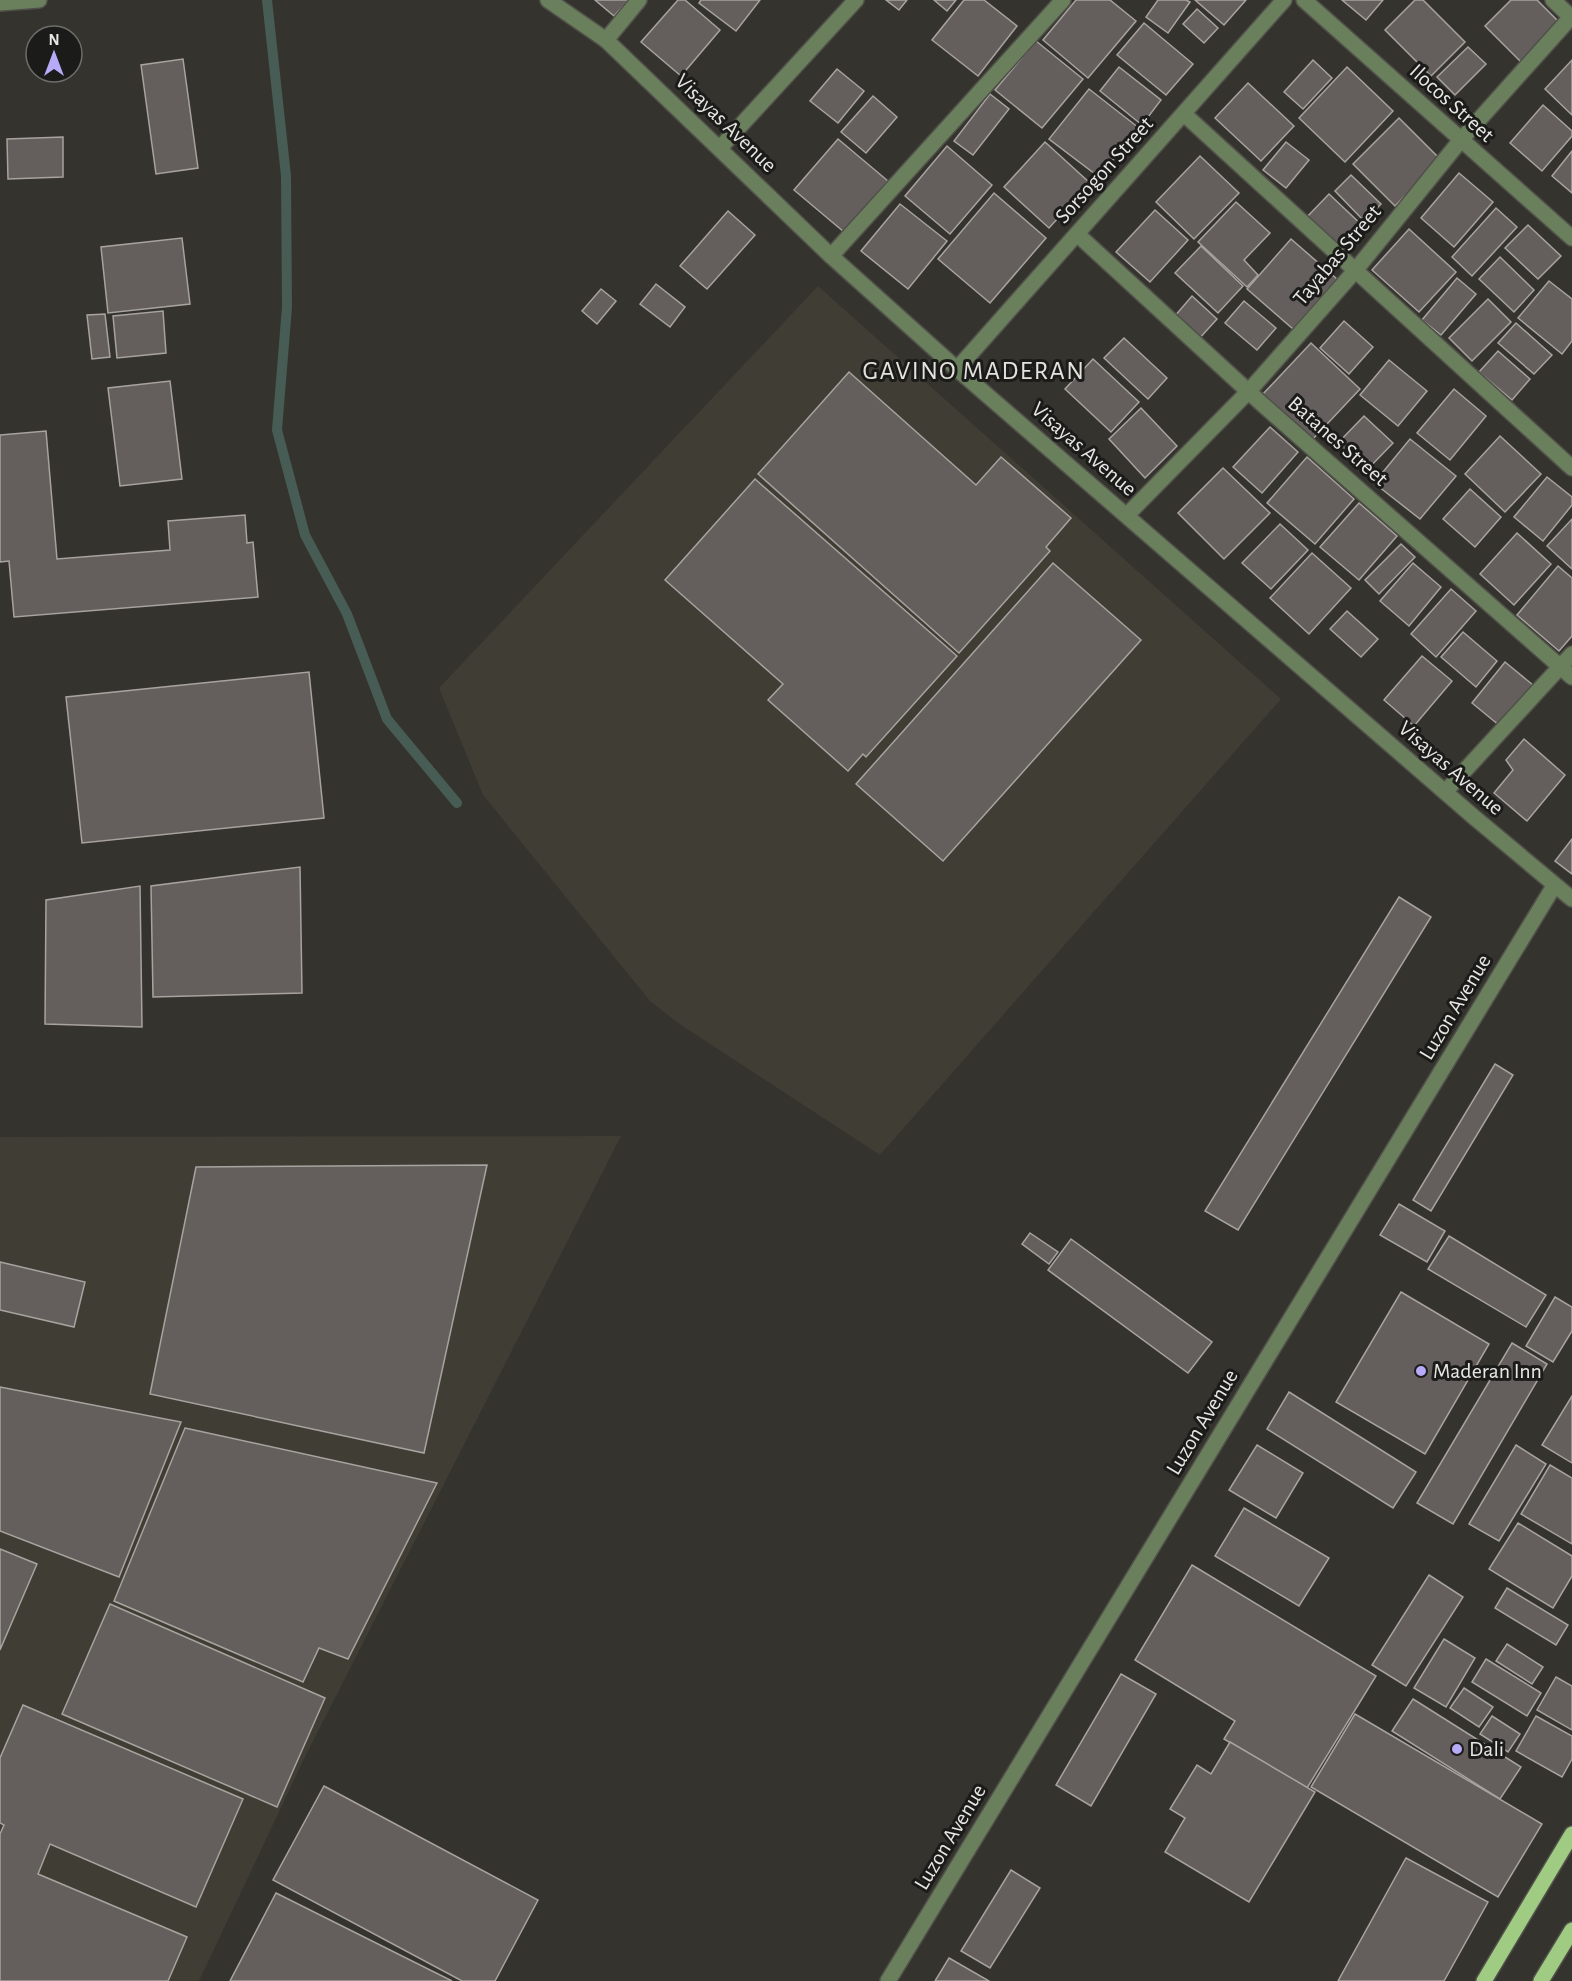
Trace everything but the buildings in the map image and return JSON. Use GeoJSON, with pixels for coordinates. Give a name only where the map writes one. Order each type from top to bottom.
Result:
{"type":"FeatureCollection","features":[{"type":"Feature","properties":{"kind":"main road"},"geometry":{"type":"LineString","coordinates":[[1484,1981],[1572,1834]]}},
{"type":"Feature","properties":{"kind":"main road"},"geometry":{"type":"LineString","coordinates":[[1541,1981],[1572,1930]]}},
{"type":"Feature","properties":{"kind":"street"},"geometry":{"type":"LineString","coordinates":[[8,2],[39,0]]}},
{"type":"Feature","properties":{"kind":"street","name":"Visayas Avenue"},"geometry":{"type":"LineString","coordinates":[[549,0],[606,40],[831,256],[957,369],[1554,886],[1572,899]]}},
{"type":"Feature","properties":{"kind":"street"},"geometry":{"type":"LineString","coordinates":[[606,40],[639,0]]}},
{"type":"Feature","properties":{"kind":"street"},"geometry":{"type":"LineString","coordinates":[[720,148],[856,0]]}},
{"type":"Feature","properties":{"kind":"street"},"geometry":{"type":"LineString","coordinates":[[831,256],[1064,0]]}},
{"type":"Feature","properties":{"kind":"street","name":"Sorsogon Street"},"geometry":{"type":"LineString","coordinates":[[957,369],[1284,0]]}},
{"type":"Feature","properties":{"kind":"street","name":"Ilocos Street"},"geometry":{"type":"LineString","coordinates":[[1304,0],[1460,141],[1572,238]]}},
{"type":"Feature","properties":{"kind":"street"},"geometry":{"type":"LineString","coordinates":[[1553,0],[1572,17]]}},
{"type":"Feature","properties":{"kind":"street","name":"Tayabas Street"},"geometry":{"type":"LineString","coordinates":[[1127,515],[1249,391],[1354,272],[1460,141],[1572,17]]}},
{"type":"Feature","properties":{"kind":"street"},"geometry":{"type":"LineString","coordinates":[[1184,114],[1354,272],[1572,468]]}},
{"type":"Feature","properties":{"kind":"street","name":"Batanes Street"},"geometry":{"type":"LineString","coordinates":[[1077,234],[1249,391],[1566,672]]}},
{"type":"Feature","properties":{"kind":"street"},"geometry":{"type":"LineString","coordinates":[[1445,792],[1566,672],[1572,654]]}},
{"type":"Feature","properties":{"kind":"street","name":"Luzon Avenue"},"geometry":{"type":"LineString","coordinates":[[888,1981],[1554,886]]}},
{"type":"Feature","properties":{"kind":"shaded area"},"geometry":{"type":"Polygon","coordinates":[[[818,286],[1281,699],[880,1155],[678,1023],[650,1001],[483,795],[439,688],[818,286]]]}},
{"type":"Feature","properties":{"kind":"shaded area"},"geometry":{"type":"Polygon","coordinates":[[[621,1136],[304,1759],[199,1981],[0,1981],[0,1137],[621,1136]]]}},
{"type":"Feature","properties":{"kind":"waterway"},"geometry":{"type":"LineString","coordinates":[[267,0],[286,176],[287,307],[277,430],[305,535],[347,614],[387,719],[457,803]]}},
{"type":"Feature","properties":{"kind":"place","name":"Maderan Inn"},"geometry":{"type":"Point","coordinates":[1421,1371]}},
{"type":"Feature","properties":{"kind":"place","name":"Dali"},"geometry":{"type":"Point","coordinates":[1457,1749]}},
{"type":"Feature","properties":{"kind":"district","name":"GAVINO MADERAN"},"geometry":{"type":"Point","coordinates":[974,371]}}]}
